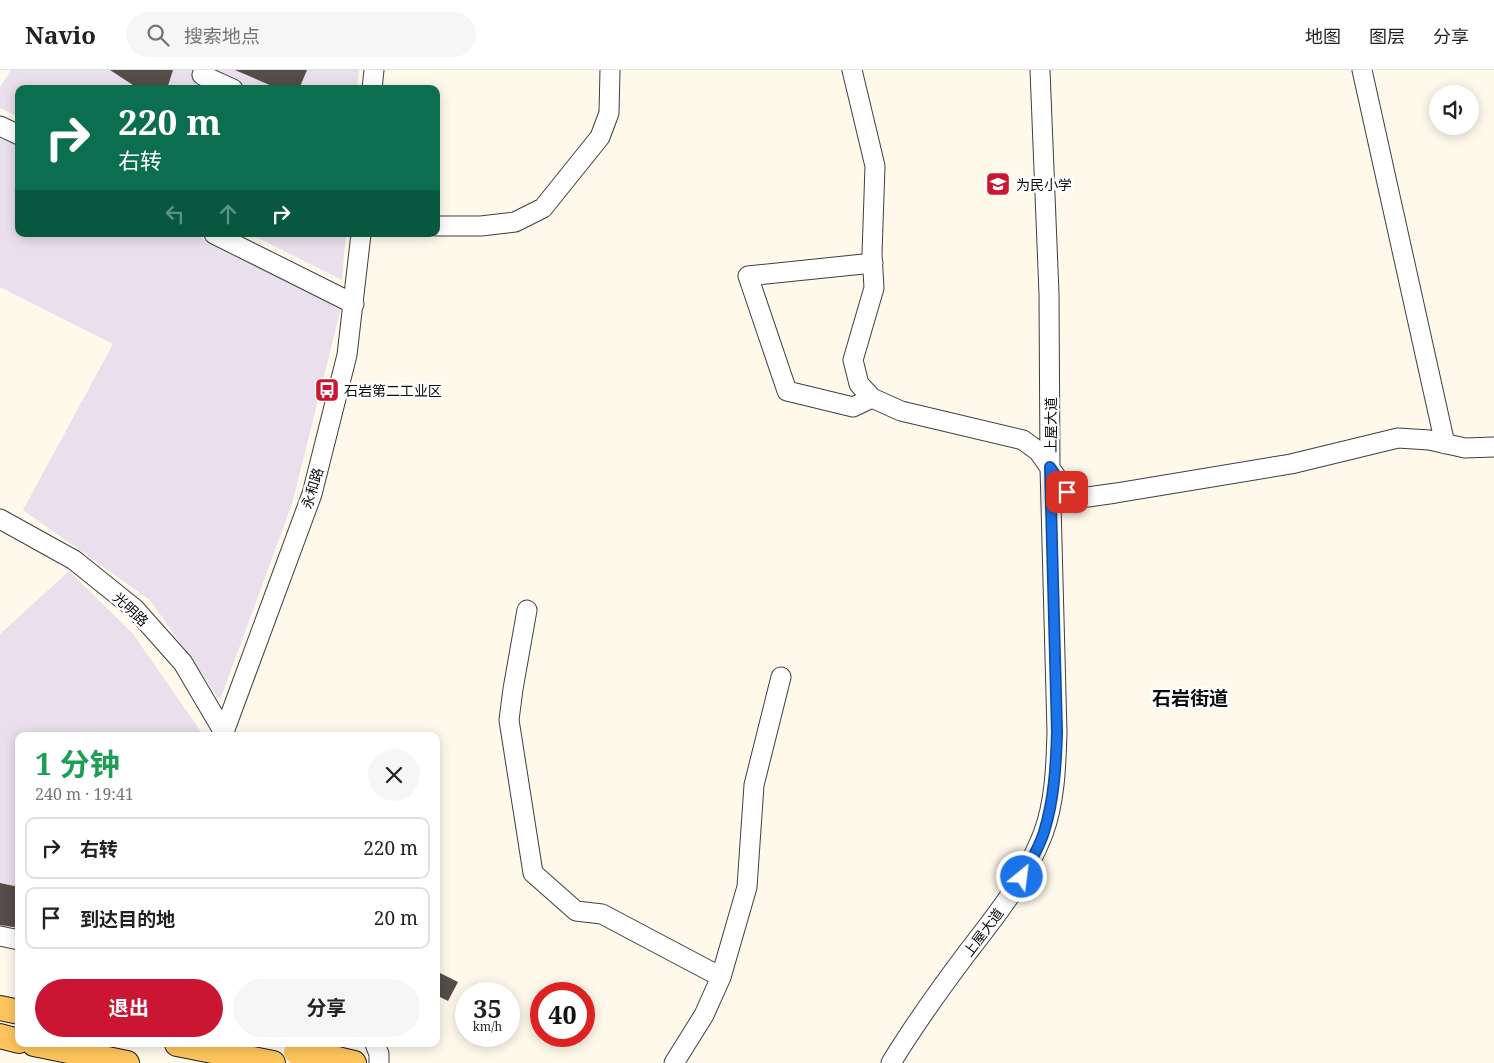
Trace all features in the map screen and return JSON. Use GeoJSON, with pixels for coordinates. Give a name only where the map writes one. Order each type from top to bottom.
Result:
{"type":"FeatureCollection","features":[{"type":"Feature","properties":{"kind":"main road"},"geometry":{"type":"LineString","coordinates":[[0,992],[15,995]]}},
{"type":"Feature","properties":{"kind":"main road"},"geometry":{"type":"LineString","coordinates":[[0,1008],[15,1011]]}},
{"type":"Feature","properties":{"kind":"main road"},"geometry":{"type":"LineString","coordinates":[[0,1036],[15,1039]]}},
{"type":"Feature","properties":{"kind":"main road"},"geometry":{"type":"LineString","coordinates":[[49,1047],[127,1063]]}},
{"type":"Feature","properties":{"kind":"main road"},"geometry":{"type":"LineString","coordinates":[[192,1047],[273,1063]]}},
{"type":"Feature","properties":{"kind":"main road"},"geometry":{"type":"LineString","coordinates":[[271,1047],[345,1061]]}},
{"type":"Feature","properties":{"kind":"street"},"geometry":{"type":"LineString","coordinates":[[372,85],[374,70]]}},
{"type":"Feature","properties":{"kind":"street"},"geometry":{"type":"LineString","coordinates":[[440,226],[481,226],[515,222],[543,208],[600,137],[609,113],[610,70]]}},
{"type":"Feature","properties":{"kind":"street"},"geometry":{"type":"LineString","coordinates":[[852,70],[876,166],[874,288],[853,360],[859,384],[872,398],[901,410],[1023,440],[1038,451],[1067,492],[1088,497],[1291,464],[1398,438],[1429,440],[1465,448],[1494,447]]}},
{"type":"Feature","properties":{"kind":"street","name":"上屋大道"},"geometry":{"type":"LineString","coordinates":[[891,1063],[921,1016],[1008,898],[1035,854],[1044,832],[1051,802],[1057,741],[1050,467],[1049,294],[1040,70]]}},
{"type":"Feature","properties":{"kind":"street"},"geometry":{"type":"LineString","coordinates":[[1362,70],[1445,444]]}},
{"type":"Feature","properties":{"kind":"street"},"geometry":{"type":"LineString","coordinates":[[202,76],[223,85]]}},
{"type":"Feature","properties":{"kind":"street"},"geometry":{"type":"LineString","coordinates":[[0,126],[15,133]]}},
{"type":"Feature","properties":{"kind":"street"},"geometry":{"type":"LineString","coordinates":[[220,237],[354,304]]}},
{"type":"Feature","properties":{"kind":"street","name":"永和路"},"geometry":{"type":"LineString","coordinates":[[226,732],[312,494],[347,355],[361,237]]}},
{"type":"Feature","properties":{"kind":"street"},"geometry":{"type":"LineString","coordinates":[[872,398],[853,407],[787,391],[748,276],[873,263]]}},
{"type":"Feature","properties":{"kind":"street","name":"光明路"},"geometry":{"type":"LineString","coordinates":[[0,519],[74,560],[135,609],[183,663],[224,732]]}},
{"type":"Feature","properties":{"kind":"street"},"geometry":{"type":"LineString","coordinates":[[527,610],[509,720],[532,873],[576,911],[602,914],[721,977]]}},
{"type":"Feature","properties":{"kind":"street"},"geometry":{"type":"LineString","coordinates":[[674,1063],[704,1015],[721,977],[747,886],[754,785],[781,677]]}},
{"type":"Feature","properties":{"kind":"street"},"geometry":{"type":"LineString","coordinates":[[0,936],[15,939]]}},
{"type":"Feature","properties":{"kind":"street"},"geometry":{"type":"LineString","coordinates":[[376,1047],[379,1054],[379,1063]]}},
{"type":"Feature","properties":{"kind":"shaded area"},"geometry":{"type":"Polygon","coordinates":[[[11,70],[359,70],[357,85],[15,85],[15,115],[0,108],[0,87],[11,70]]]}},
{"type":"Feature","properties":{"kind":"shaded area"},"geometry":{"type":"Polygon","coordinates":[[[0,137],[15,144],[15,237],[199,237],[341,308],[292,504],[220,700],[150,600],[23,510],[113,344],[0,287],[0,137]]]}},
{"type":"Feature","properties":{"kind":"shaded area"},"geometry":{"type":"Polygon","coordinates":[[[256,237],[346,237],[342,280],[256,237]]]}},
{"type":"Feature","properties":{"kind":"shaded area"},"geometry":{"type":"Polygon","coordinates":[[[69,571],[133,634],[201,732],[15,732],[15,886],[0,883],[0,634],[69,571]]]}},
{"type":"Feature","properties":{"kind":"building"},"geometry":{"type":"Polygon","coordinates":[[[110,70],[173,70],[168,85],[133,85],[110,70]]]}},
{"type":"Feature","properties":{"kind":"building"},"geometry":{"type":"Polygon","coordinates":[[[235,70],[307,70],[301,85],[270,85],[235,70]]]}},
{"type":"Feature","properties":{"kind":"building"},"geometry":{"type":"Polygon","coordinates":[[[0,883],[15,886],[15,927],[0,925],[0,883]]]}},
{"type":"Feature","properties":{"kind":"building"},"geometry":{"type":"Polygon","coordinates":[[[440,973],[458,982],[455,982],[455,988],[448,1001],[440,997],[440,973]]]}},
{"type":"Feature","properties":{"kind":"place","name":"为民小学"},"geometry":{"type":"Point","coordinates":[998,184]}},
{"type":"Feature","properties":{"kind":"place","name":"石岩第二工业区"},"geometry":{"type":"Point","coordinates":[327,390]}},
{"type":"Feature","properties":{"kind":"district","name":"石岩街道"},"geometry":{"type":"Point","coordinates":[1190,698]}},
{"type":"Feature","properties":{"kind":"route"},"geometry":{"type":"LineString","coordinates":[[1022,877],[1035,854],[1044,832],[1051,802],[1056,766],[1057,732],[1050,467],[1067,492]]}}]}
